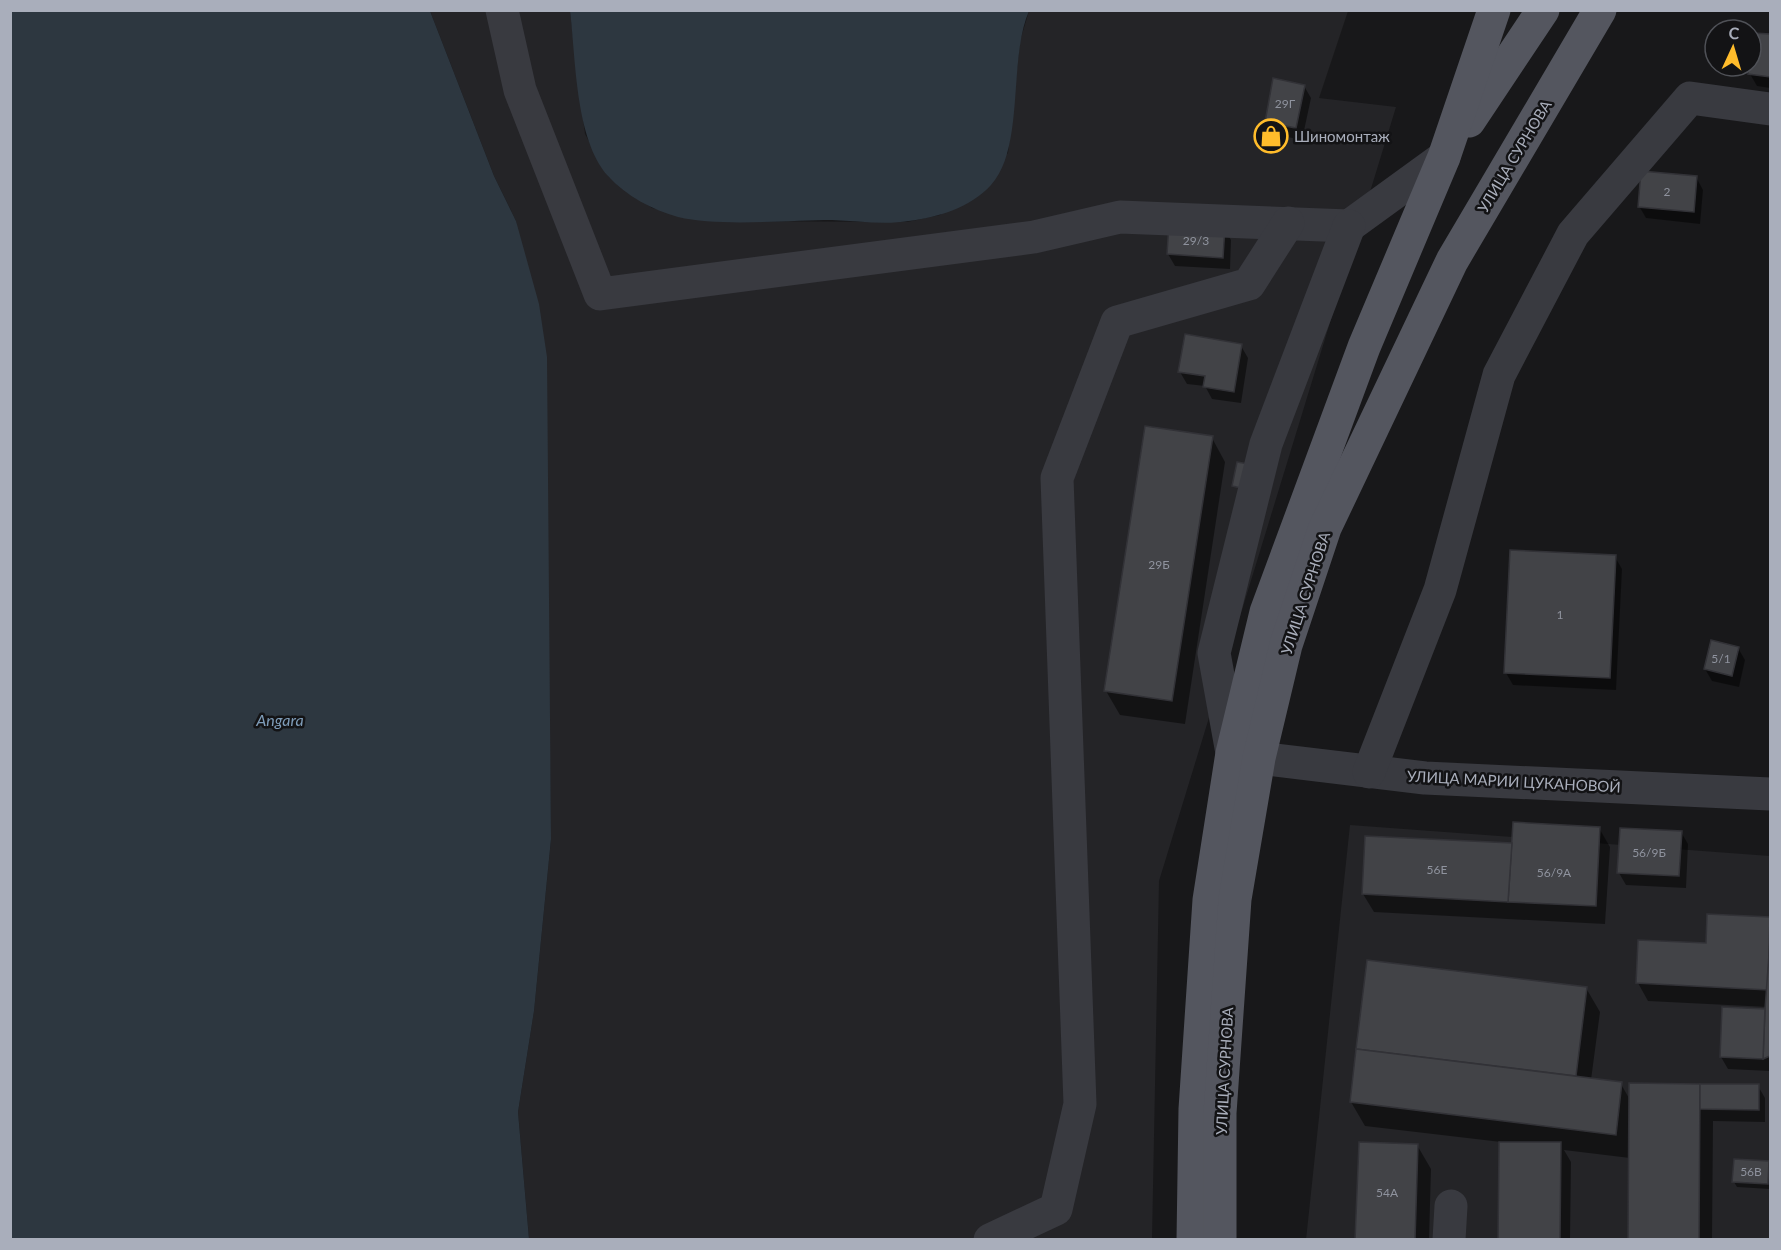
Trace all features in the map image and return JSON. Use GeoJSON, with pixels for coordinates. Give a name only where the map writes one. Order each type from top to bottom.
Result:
{"type":"FeatureCollection","features":[{"type":"Feature","properties":{"kind":"main road"},"geometry":{"type":"LineString","coordinates":[[1444,157],[1494,10]]}},
{"type":"Feature","properties":{"kind":"main road"},"geometry":{"type":"LineString","coordinates":[[1444,157],[1543,10]]}},
{"type":"Feature","properties":{"kind":"main road","name":"УЛИЦА СУРНОВА"},"geometry":{"type":"LineString","coordinates":[[1192,1239],[1195,1109],[1209,900],[1245,756],[1326,528],[1452,261],[1600,10]]}},
{"type":"Feature","properties":{"kind":"main road","name":"УЛИЦА СУРНОВА"},"geometry":{"type":"LineString","coordinates":[[1220,1239],[1220,1113],[1245,756],[1266,612],[1364,347],[1444,157]]}},
{"type":"Feature","properties":{"kind":"street"},"geometry":{"type":"LineString","coordinates":[[502,10],[520,90],[600,294],[1035,237],[1120,217],[1349,226]]}},
{"type":"Feature","properties":{"kind":"street"},"geometry":{"type":"LineString","coordinates":[[1370,772],[1440,590],[1499,375],[1573,234],[1690,98],[1770,110]]}},
{"type":"Feature","properties":{"kind":"street"},"geometry":{"type":"LineString","coordinates":[[1245,756],[1214,653],[1266,444],[1349,226],[1444,157]]}},
{"type":"Feature","properties":{"kind":"street"},"geometry":{"type":"LineString","coordinates":[[990,1239],[1056,1209],[1080,1104],[1057,478],[1117,322],[1249,284],[1288,223]]}},
{"type":"Feature","properties":{"kind":"street","name":"УЛИЦА МАРИИ ЦУКАНОВОЙ"},"geometry":{"type":"LineString","coordinates":[[1245,756],[1425,778],[1770,794]]}},
{"type":"Feature","properties":{"kind":"street"},"geometry":{"type":"LineString","coordinates":[[1449,1239],[1451,1206]]}},
{"type":"Feature","properties":{"kind":"shaded area"},"geometry":{"type":"Polygon","coordinates":[[[430,11],[570,11],[585,134],[609,177],[652,208],[714,221],[907,222],[940,215],[1008,153],[1020,41],[1029,11],[1348,11],[1319,98],[1396,107],[1159,881],[1152,1239],[529,1239],[518,1112],[534,1011],[551,839],[548,611],[516,221],[494,176],[430,11]]]}},
{"type":"Feature","properties":{"kind":"shaded area"},"geometry":{"type":"Polygon","coordinates":[[[1350,825],[1770,856],[1770,1239],[1306,1240],[1350,825]]]}},
{"type":"Feature","properties":{"kind":"water","name":"Angara"},"geometry":{"type":"Polygon","coordinates":[[[10,11],[430,11],[494,176],[516,221],[539,304],[547,357],[551,839],[534,1011],[518,1112],[529,1239],[11,1239],[10,11]]]}},
{"type":"Feature","properties":{"kind":"water"},"geometry":{"type":"Polygon","coordinates":[[[570,11],[1029,11],[1019,53],[1012,126],[1002,169],[991,185],[973,200],[942,214],[900,222],[832,220],[713,222],[669,214],[640,201],[623,190],[608,176],[597,160],[589,141],[579,98],[570,11]]]}},
{"type":"Feature","properties":{"kind":"building"},"geometry":{"type":"Polygon","coordinates":[[[1763,34],[1770,34],[1770,77],[1763,76],[1763,34]]]}},
{"type":"Feature","properties":{"kind":"building"},"geometry":{"type":"Polygon","coordinates":[[[1273,78],[1305,85],[1296,128],[1265,122],[1273,78]]]}},
{"type":"Feature","properties":{"kind":"building"},"geometry":{"type":"Polygon","coordinates":[[[1641,171],[1697,176],[1694,212],[1638,207],[1641,171]]]}},
{"type":"Feature","properties":{"kind":"building"},"geometry":{"type":"Polygon","coordinates":[[[1169,223],[1225,226],[1223,258],[1167,254],[1169,223]]]}},
{"type":"Feature","properties":{"kind":"building"},"geometry":{"type":"Polygon","coordinates":[[[1185,334],[1242,344],[1234,392],[1203,387],[1205,376],[1178,372],[1185,334]]]}},
{"type":"Feature","properties":{"kind":"building"},"geometry":{"type":"Polygon","coordinates":[[[1145,426],[1213,436],[1172,701],[1104,691],[1145,426]]]}},
{"type":"Feature","properties":{"kind":"building"},"geometry":{"type":"Polygon","coordinates":[[[1237,462],[1249,464],[1245,489],[1232,486],[1237,462]]]}},
{"type":"Feature","properties":{"kind":"building"},"geometry":{"type":"Polygon","coordinates":[[[1510,550],[1616,555],[1610,678],[1504,673],[1510,550]]]}},
{"type":"Feature","properties":{"kind":"building"},"geometry":{"type":"Polygon","coordinates":[[[1711,640],[1739,647],[1732,676],[1704,669],[1711,640]]]}},
{"type":"Feature","properties":{"kind":"building"},"geometry":{"type":"Polygon","coordinates":[[[1513,822],[1600,827],[1596,906],[1508,902],[1513,822]]]}},
{"type":"Feature","properties":{"kind":"building"},"geometry":{"type":"Polygon","coordinates":[[[1620,828],[1682,831],[1679,876],[1617,873],[1620,828]]]}},
{"type":"Feature","properties":{"kind":"building"},"geometry":{"type":"Polygon","coordinates":[[[1365,836],[1512,843],[1508,902],[1362,894],[1365,836]]]}},
{"type":"Feature","properties":{"kind":"building"},"geometry":{"type":"Polygon","coordinates":[[[1707,914],[1770,917],[1768,990],[1636,983],[1638,940],[1706,943],[1707,914]]]}},
{"type":"Feature","properties":{"kind":"building"},"geometry":{"type":"Polygon","coordinates":[[[1770,941],[1770,1056],[1763,1059],[1765,1009],[1770,941]]]}},
{"type":"Feature","properties":{"kind":"building"},"geometry":{"type":"Polygon","coordinates":[[[1367,960],[1587,987],[1576,1076],[1356,1049],[1367,960]]]}},
{"type":"Feature","properties":{"kind":"building"},"geometry":{"type":"Polygon","coordinates":[[[1722,1007],[1765,1009],[1763,1059],[1720,1057],[1722,1007]]]}},
{"type":"Feature","properties":{"kind":"building"},"geometry":{"type":"Polygon","coordinates":[[[1356,1049],[1622,1082],[1616,1135],[1350,1102],[1356,1049]]]}},
{"type":"Feature","properties":{"kind":"building"},"geometry":{"type":"Polygon","coordinates":[[[1629,1083],[1700,1084],[1699,1240],[1628,1240],[1629,1083]]]}},
{"type":"Feature","properties":{"kind":"building"},"geometry":{"type":"Polygon","coordinates":[[[1700,1084],[1759,1084],[1759,1110],[1700,1109],[1700,1084]]]}},
{"type":"Feature","properties":{"kind":"building"},"geometry":{"type":"Polygon","coordinates":[[[1359,1142],[1418,1144],[1415,1240],[1355,1240],[1359,1142]]]}},
{"type":"Feature","properties":{"kind":"building"},"geometry":{"type":"Polygon","coordinates":[[[1499,1142],[1561,1142],[1560,1240],[1498,1240],[1499,1142]]]}},
{"type":"Feature","properties":{"kind":"building"},"geometry":{"type":"Polygon","coordinates":[[[1734,1159],[1769,1161],[1768,1184],[1732,1182],[1734,1159]]]}},
{"type":"Feature","properties":{"kind":"place","name":"Шиномонтаж"},"geometry":{"type":"Point","coordinates":[1271,136]}}]}
